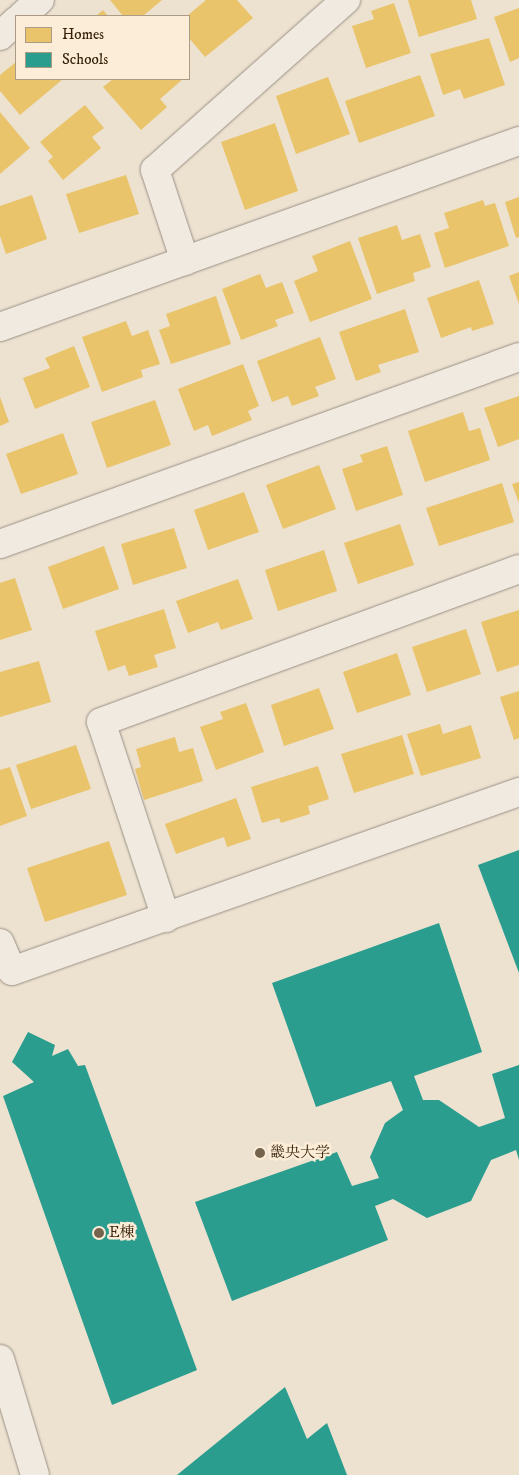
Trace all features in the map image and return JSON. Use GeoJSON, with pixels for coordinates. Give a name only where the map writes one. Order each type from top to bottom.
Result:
{"type":"FeatureCollection","features":[{"type":"Feature","properties":{"kind":"street"},"geometry":{"type":"LineString","coordinates":[[23,15],[40,0]]}},
{"type":"Feature","properties":{"kind":"street"},"geometry":{"type":"LineString","coordinates":[[185,261],[154,170],[346,0]]}},
{"type":"Feature","properties":{"kind":"street"},"geometry":{"type":"LineString","coordinates":[[0,36],[15,22]]}},
{"type":"Feature","properties":{"kind":"street"},"geometry":{"type":"LineString","coordinates":[[0,327],[519,141]]}},
{"type":"Feature","properties":{"kind":"street"},"geometry":{"type":"LineString","coordinates":[[0,544],[519,357]]}},
{"type":"Feature","properties":{"kind":"street"},"geometry":{"type":"LineString","coordinates":[[166,918],[101,722],[519,569]]}},
{"type":"Feature","properties":{"kind":"street"},"geometry":{"type":"LineString","coordinates":[[0,943],[12,971],[519,792]]}},
{"type":"Feature","properties":{"kind":"street"},"geometry":{"type":"LineString","coordinates":[[0,1359],[35,1475]]}},
{"type":"Feature","properties":{"kind":"building: Homes"},"geometry":{"type":"Polygon","coordinates":[[[110,0],[162,0],[144,15],[122,15],[110,0]]]}},
{"type":"Feature","properties":{"kind":"building: Homes"},"geometry":{"type":"Polygon","coordinates":[[[206,0],[237,0],[253,18],[205,57],[190,39],[190,15],[188,15],[206,0]]]}},
{"type":"Feature","properties":{"kind":"building: Homes"},"geometry":{"type":"Polygon","coordinates":[[[408,0],[471,0],[477,19],[419,37],[408,0]]]}},
{"type":"Feature","properties":{"kind":"building: Homes"},"geometry":{"type":"Polygon","coordinates":[[[394,3],[411,53],[366,68],[352,26],[374,19],[371,11],[394,3]]]}},
{"type":"Feature","properties":{"kind":"building: Homes"},"geometry":{"type":"Polygon","coordinates":[[[519,8],[519,58],[510,62],[494,17],[519,8]]]}},
{"type":"Feature","properties":{"kind":"building: Homes"},"geometry":{"type":"Polygon","coordinates":[[[103,10],[107,15],[97,15],[103,10]]]}},
{"type":"Feature","properties":{"kind":"building: Homes"},"geometry":{"type":"Polygon","coordinates":[[[489,38],[505,85],[464,99],[460,89],[443,95],[430,54],[489,38]]]}},
{"type":"Feature","properties":{"kind":"building: Homes"},"geometry":{"type":"Polygon","coordinates":[[[15,63],[15,80],[62,80],[20,115],[0,91],[0,75],[15,63]]]}},
{"type":"Feature","properties":{"kind":"building: Homes"},"geometry":{"type":"Polygon","coordinates":[[[420,75],[435,116],[359,143],[345,101],[420,75]]]}},
{"type":"Feature","properties":{"kind":"building: Homes"},"geometry":{"type":"Polygon","coordinates":[[[328,77],[350,134],[296,154],[276,96],[328,77]]]}},
{"type":"Feature","properties":{"kind":"building: Homes"},"geometry":{"type":"Polygon","coordinates":[[[112,80],[182,80],[160,99],[167,107],[141,130],[103,87],[112,80]]]}},
{"type":"Feature","properties":{"kind":"building: Homes"},"geometry":{"type":"Polygon","coordinates":[[[85,105],[104,128],[92,137],[101,148],[63,180],[48,161],[53,157],[40,142],[85,105]]]}},
{"type":"Feature","properties":{"kind":"building: Homes"},"geometry":{"type":"Polygon","coordinates":[[[0,112],[30,148],[0,174],[0,112]]]}},
{"type":"Feature","properties":{"kind":"building: Homes"},"geometry":{"type":"Polygon","coordinates":[[[275,123],[298,191],[245,210],[221,142],[275,123]]]}},
{"type":"Feature","properties":{"kind":"building: Homes"},"geometry":{"type":"Polygon","coordinates":[[[126,175],[139,214],[79,233],[66,194],[126,175]]]}},
{"type":"Feature","properties":{"kind":"building: Homes"},"geometry":{"type":"Polygon","coordinates":[[[32,195],[47,239],[6,254],[0,236],[0,206],[32,195]]]}},
{"type":"Feature","properties":{"kind":"building: Homes"},"geometry":{"type":"Polygon","coordinates":[[[519,197],[519,237],[516,238],[505,202],[519,197]]]}},
{"type":"Feature","properties":{"kind":"building: Homes"},"geometry":{"type":"Polygon","coordinates":[[[483,200],[485,206],[495,203],[509,246],[445,268],[434,233],[449,228],[444,213],[483,200]]]}},
{"type":"Feature","properties":{"kind":"building: Homes"},"geometry":{"type":"Polygon","coordinates":[[[397,225],[402,240],[420,234],[431,267],[413,273],[415,281],[377,294],[358,238],[397,225]]]}},
{"type":"Feature","properties":{"kind":"building: Homes"},"geometry":{"type":"Polygon","coordinates":[[[350,241],[372,299],[310,322],[294,281],[318,271],[312,256],[350,241]]]}},
{"type":"Feature","properties":{"kind":"building: Homes"},"geometry":{"type":"Polygon","coordinates":[[[519,272],[519,304],[509,276],[519,272]]]}},
{"type":"Feature","properties":{"kind":"building: Homes"},"geometry":{"type":"Polygon","coordinates":[[[260,274],[266,288],[282,282],[294,313],[275,320],[278,326],[241,340],[222,289],[260,274]]]}},
{"type":"Feature","properties":{"kind":"building: Homes"},"geometry":{"type":"Polygon","coordinates":[[[479,280],[494,324],[472,331],[471,327],[441,338],[427,298],[479,280]]]}},
{"type":"Feature","properties":{"kind":"building: Homes"},"geometry":{"type":"Polygon","coordinates":[[[216,296],[231,344],[171,364],[159,330],[170,326],[166,314],[216,296]]]}},
{"type":"Feature","properties":{"kind":"building: Homes"},"geometry":{"type":"Polygon","coordinates":[[[405,309],[419,352],[378,365],[381,372],[356,381],[339,332],[405,309]]]}},
{"type":"Feature","properties":{"kind":"building: Homes"},"geometry":{"type":"Polygon","coordinates":[[[126,321],[132,336],[148,330],[160,364],[141,370],[143,377],[102,392],[82,337],[126,321]]]}},
{"type":"Feature","properties":{"kind":"building: Homes"},"geometry":{"type":"Polygon","coordinates":[[[320,337],[336,379],[315,387],[319,396],[292,406],[288,396],[272,402],[257,361],[320,337]]]}},
{"type":"Feature","properties":{"kind":"building: Homes"},"geometry":{"type":"Polygon","coordinates":[[[74,346],[90,387],[35,409],[23,378],[50,368],[45,358],[74,346]]]}},
{"type":"Feature","properties":{"kind":"building: Homes"},"geometry":{"type":"Polygon","coordinates":[[[243,364],[259,406],[248,411],[252,420],[212,436],[208,425],[194,431],[178,389],[243,364]]]}},
{"type":"Feature","properties":{"kind":"building: Homes"},"geometry":{"type":"Polygon","coordinates":[[[519,396],[519,439],[498,447],[484,408],[519,396]]]}},
{"type":"Feature","properties":{"kind":"building: Homes"},"geometry":{"type":"Polygon","coordinates":[[[0,397],[9,422],[0,426],[0,397]]]}},
{"type":"Feature","properties":{"kind":"building: Homes"},"geometry":{"type":"Polygon","coordinates":[[[155,400],[171,445],[107,468],[91,422],[155,400]]]}},
{"type":"Feature","properties":{"kind":"building: Homes"},"geometry":{"type":"Polygon","coordinates":[[[463,412],[469,431],[480,428],[490,460],[425,482],[408,431],[463,412]]]}},
{"type":"Feature","properties":{"kind":"building: Homes"},"geometry":{"type":"Polygon","coordinates":[[[63,433],[78,474],[21,494],[6,454],[63,433]]]}},
{"type":"Feature","properties":{"kind":"building: Homes"},"geometry":{"type":"Polygon","coordinates":[[[387,446],[403,495],[356,511],[342,469],[363,462],[360,455],[387,446]]]}},
{"type":"Feature","properties":{"kind":"building: Homes"},"geometry":{"type":"Polygon","coordinates":[[[319,465],[336,509],[283,529],[266,485],[319,465]]]}},
{"type":"Feature","properties":{"kind":"building: Homes"},"geometry":{"type":"Polygon","coordinates":[[[519,482],[519,503],[512,484],[519,482]]]}},
{"type":"Feature","properties":{"kind":"building: Homes"},"geometry":{"type":"Polygon","coordinates":[[[502,483],[514,522],[439,546],[426,508],[502,483]]]}},
{"type":"Feature","properties":{"kind":"building: Homes"},"geometry":{"type":"Polygon","coordinates":[[[244,492],[259,532],[208,550],[194,510],[244,492]]]}},
{"type":"Feature","properties":{"kind":"building: Homes"},"geometry":{"type":"Polygon","coordinates":[[[400,524],[414,565],[358,584],[344,543],[400,524]]]}},
{"type":"Feature","properties":{"kind":"building: Homes"},"geometry":{"type":"Polygon","coordinates":[[[174,528],[187,568],[133,585],[121,544],[174,528]]]}},
{"type":"Feature","properties":{"kind":"building: Homes"},"geometry":{"type":"Polygon","coordinates":[[[104,546],[119,589],[63,609],[48,567],[104,546]]]}},
{"type":"Feature","properties":{"kind":"building: Homes"},"geometry":{"type":"Polygon","coordinates":[[[324,550],[337,591],[278,611],[265,570],[324,550]]]}},
{"type":"Feature","properties":{"kind":"building: Homes"},"geometry":{"type":"Polygon","coordinates":[[[15,578],[32,630],[0,640],[0,583],[15,578]]]}},
{"type":"Feature","properties":{"kind":"building: Homes"},"geometry":{"type":"Polygon","coordinates":[[[238,579],[253,619],[221,630],[218,622],[188,633],[176,601],[238,579]]]}},
{"type":"Feature","properties":{"kind":"building: Homes"},"geometry":{"type":"Polygon","coordinates":[[[164,609],[176,648],[154,655],[158,667],[129,676],[125,665],[108,671],[95,631],[164,609]]]}},
{"type":"Feature","properties":{"kind":"building: Homes"},"geometry":{"type":"Polygon","coordinates":[[[519,610],[519,665],[497,672],[481,622],[519,610]]]}},
{"type":"Feature","properties":{"kind":"building: Homes"},"geometry":{"type":"Polygon","coordinates":[[[466,629],[481,674],[427,692],[412,647],[466,629]]]}},
{"type":"Feature","properties":{"kind":"building: Homes"},"geometry":{"type":"Polygon","coordinates":[[[397,653],[411,695],[357,713],[343,672],[397,653]]]}},
{"type":"Feature","properties":{"kind":"building: Homes"},"geometry":{"type":"Polygon","coordinates":[[[39,661],[51,702],[0,717],[0,672],[39,661]]]}},
{"type":"Feature","properties":{"kind":"building: Homes"},"geometry":{"type":"Polygon","coordinates":[[[319,688],[334,729],[284,746],[271,705],[319,688]]]}},
{"type":"Feature","properties":{"kind":"building: Homes"},"geometry":{"type":"Polygon","coordinates":[[[519,691],[519,738],[514,740],[500,697],[519,691]]]}},
{"type":"Feature","properties":{"kind":"building: Homes"},"geometry":{"type":"Polygon","coordinates":[[[246,703],[264,752],[216,770],[200,727],[223,719],[220,712],[246,703]]]}},
{"type":"Feature","properties":{"kind":"building: Homes"},"geometry":{"type":"Polygon","coordinates":[[[440,724],[443,734],[471,725],[481,758],[421,776],[407,734],[440,724]]]}},
{"type":"Feature","properties":{"kind":"building: Homes"},"geometry":{"type":"Polygon","coordinates":[[[402,735],[414,774],[354,793],[341,754],[402,735]]]}},
{"type":"Feature","properties":{"kind":"building: Homes"},"geometry":{"type":"Polygon","coordinates":[[[175,737],[179,752],[193,748],[203,781],[144,800],[135,769],[141,767],[136,749],[175,737]]]}},
{"type":"Feature","properties":{"kind":"building: Homes"},"geometry":{"type":"Polygon","coordinates":[[[76,745],[91,789],[31,809],[16,765],[76,745]]]}},
{"type":"Feature","properties":{"kind":"building: Homes"},"geometry":{"type":"Polygon","coordinates":[[[318,766],[329,799],[308,806],[310,814],[281,823],[279,818],[262,823],[251,787],[318,766]]]}},
{"type":"Feature","properties":{"kind":"building: Homes"},"geometry":{"type":"Polygon","coordinates":[[[10,767],[27,816],[0,826],[0,770],[10,767]]]}},
{"type":"Feature","properties":{"kind":"building: Homes"},"geometry":{"type":"Polygon","coordinates":[[[236,798],[251,839],[227,847],[224,837],[176,854],[165,824],[236,798]]]}},
{"type":"Feature","properties":{"kind":"building: Homes"},"geometry":{"type":"Polygon","coordinates":[[[109,841],[127,895],[45,922],[27,868],[109,841]]]}},
{"type":"Feature","properties":{"kind":"building: Schools"},"geometry":{"type":"Polygon","coordinates":[[[519,850],[519,973],[478,865],[519,850]]]}},
{"type":"Feature","properties":{"kind":"building: Schools"},"geometry":{"type":"Polygon","coordinates":[[[439,923],[482,1052],[414,1076],[423,1100],[439,1100],[479,1127],[505,1118],[492,1074],[519,1065],[519,1160],[516,1150],[491,1160],[471,1201],[427,1218],[393,1199],[375,1206],[388,1240],[232,1301],[195,1202],[337,1152],[352,1186],[379,1178],[370,1157],[385,1123],[403,1110],[391,1081],[316,1107],[272,983],[439,923]]]}},
{"type":"Feature","properties":{"kind":"building: Schools","name":"E棟"},"geometry":{"type":"Polygon","coordinates":[[[28,1032],[55,1045],[52,1056],[68,1049],[78,1066],[85,1065],[197,1370],[112,1405],[3,1096],[34,1082],[12,1062],[28,1032]]]}},
{"type":"Feature","properties":{"kind":"building: Schools"},"geometry":{"type":"Polygon","coordinates":[[[285,1387],[307,1439],[327,1423],[347,1475],[177,1475],[285,1387]]]}},
{"type":"Feature","properties":{"kind":"place","name":"畿央大学"},"geometry":{"type":"Point","coordinates":[260,1153]}},
{"type":"Feature","properties":{"kind":"place","name":"E棟"},"geometry":{"type":"Point","coordinates":[99,1233]}}]}
